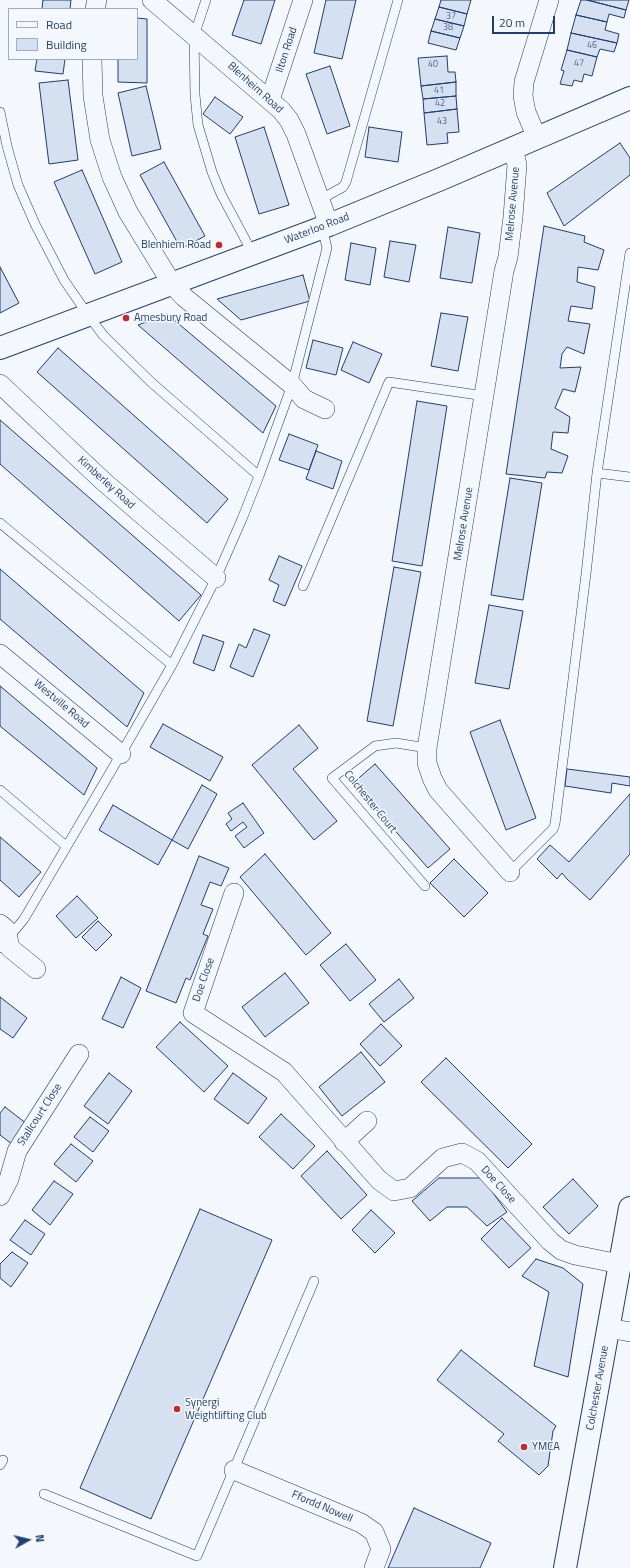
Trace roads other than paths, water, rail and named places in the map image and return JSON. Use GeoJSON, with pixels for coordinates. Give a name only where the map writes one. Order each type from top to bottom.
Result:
{"type":"FeatureCollection","features":[{"type":"Feature","properties":{"kind":"street","name":"Blenheim Road"},"geometry":{"type":"LineString","coordinates":[[152,0],[282,110],[296,134],[321,200],[326,226]]}},
{"type":"Feature","properties":{"kind":"street","name":"Ilton Road"},"geometry":{"type":"LineString","coordinates":[[270,100],[303,0]]}},
{"type":"Feature","properties":{"kind":"street"},"geometry":{"type":"LineString","coordinates":[[537,138],[526,112],[523,96],[524,82],[549,0]]}},
{"type":"Feature","properties":{"kind":"street"},"geometry":{"type":"LineString","coordinates":[[92,60],[93,96],[100,140],[112,178],[128,212],[172,284],[184,297],[292,385],[304,399],[325,410]]}},
{"type":"Feature","properties":{"kind":"street","name":"Waterloo Road"},"geometry":{"type":"LineString","coordinates":[[0,348],[326,226],[630,98]]}},
{"type":"Feature","properties":{"kind":"street","name":"Melrose Avenue"},"geometry":{"type":"LineString","coordinates":[[510,872],[438,790],[427,764],[427,748],[504,271],[508,257],[517,165],[513,148]]}},
{"type":"Feature","properties":{"kind":"street","name":"Kimberley Road"},"geometry":{"type":"LineString","coordinates":[[0,384],[103,481],[216,578]]}},
{"type":"Feature","properties":{"kind":"street","name":"Westville Road"},"geometry":{"type":"LineString","coordinates":[[0,654],[121,754]]}},
{"type":"Feature","properties":{"kind":"street","name":"Doe Close"},"geometry":{"type":"LineString","coordinates":[[234,893],[192,1013],[284,1072],[378,1180],[394,1191],[410,1188],[443,1158],[462,1153],[477,1161],[550,1241],[561,1250],[575,1255],[620,1264]]}},
{"type":"Feature","properties":{"kind":"street"},"geometry":{"type":"LineString","coordinates":[[3,937],[10,948],[36,969]]}},
{"type":"Feature","properties":{"kind":"street","name":"Stallcourt Close"},"geometry":{"type":"LineString","coordinates":[[0,1196],[4,1176],[17,1151],[79,1054]]}},
{"type":"Feature","properties":{"kind":"street"},"geometry":{"type":"LineString","coordinates":[[344,1142],[367,1121]]}},
{"type":"Feature","properties":{"kind":"street","name":"Colchester Avenue"},"geometry":{"type":"LineString","coordinates":[[565,1568],[630,1208]]}},
{"type":"Feature","properties":{"kind":"street"},"geometry":{"type":"LineString","coordinates":[[608,1328],[630,1332]]}},
{"type":"Feature","properties":{"kind":"street","name":"Ffordd Nowell"},"geometry":{"type":"LineString","coordinates":[[234,1470],[361,1523],[374,1532],[381,1549],[374,1568]]}},
{"type":"Feature","properties":{"kind":"lane"},"geometry":{"type":"LineString","coordinates":[[206,0],[194,36],[195,94],[198,124],[212,172],[221,194],[253,254]]}},
{"type":"Feature","properties":{"kind":"lane"},"geometry":{"type":"LineString","coordinates":[[321,200],[343,187],[346,182],[398,0]]}},
{"type":"Feature","properties":{"kind":"lane"},"geometry":{"type":"LineString","coordinates":[[0,112],[7,146],[18,185],[35,224],[64,280],[88,315],[103,335],[152,383],[260,476]]}},
{"type":"Feature","properties":{"kind":"lane"},"geometry":{"type":"LineString","coordinates":[[3,937],[24,919],[172,665],[216,578],[260,476],[292,385],[327,248],[326,226]]}},
{"type":"Feature","properties":{"kind":"lane"},"geometry":{"type":"LineString","coordinates":[[510,872],[553,829],[555,824],[597,473],[630,253]]}},
{"type":"Feature","properties":{"kind":"lane"},"geometry":{"type":"LineString","coordinates":[[303,586],[389,382],[485,396]]}},
{"type":"Feature","properties":{"kind":"lane"},"geometry":{"type":"LineString","coordinates":[[597,473],[630,477]]}},
{"type":"Feature","properties":{"kind":"lane"},"geometry":{"type":"LineString","coordinates":[[0,523],[172,665]]}},
{"type":"Feature","properties":{"kind":"lane","name":"Colchester Court"},"geometry":{"type":"LineString","coordinates":[[425,886],[332,778],[375,746],[396,744],[427,748]]}},
{"type":"Feature","properties":{"kind":"lane"},"geometry":{"type":"LineString","coordinates":[[0,790],[66,846]]}},
{"type":"Feature","properties":{"kind":"lane"},"geometry":{"type":"LineString","coordinates":[[44,1494],[197,1556],[314,1281]]}},
{"type":"Feature","properties":{"kind":"place","name":"Blenhiem Road"},"geometry":{"type":"Point","coordinates":[219,245]}},
{"type":"Feature","properties":{"kind":"place","name":"Amesbury Road"},"geometry":{"type":"Point","coordinates":[126,318]}},
{"type":"Feature","properties":{"kind":"place","name":"Synergi Weightlifting Club"},"geometry":{"type":"Point","coordinates":[177,1409]}},
{"type":"Feature","properties":{"kind":"place","name":"YMCA"},"geometry":{"type":"Point","coordinates":[524,1447]}}]}
